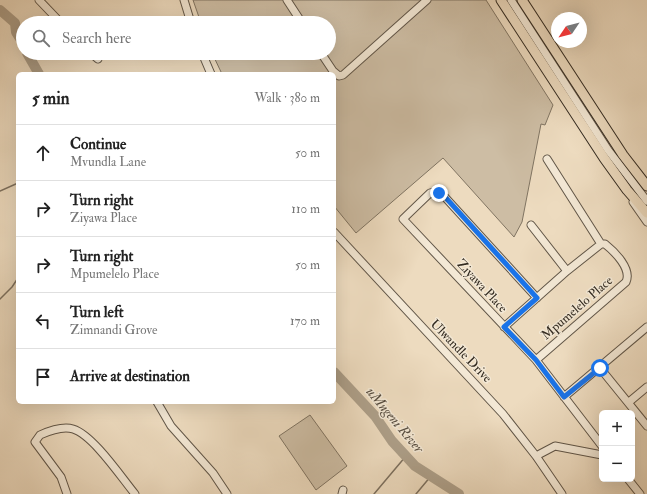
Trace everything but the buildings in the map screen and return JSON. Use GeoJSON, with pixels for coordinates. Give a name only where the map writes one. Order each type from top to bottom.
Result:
{"type":"FeatureCollection","features":[{"type":"Feature","properties":{"kind":"main road"},"geometry":{"type":"LineString","coordinates":[[501,0],[588,134],[627,190],[647,213]]}},
{"type":"Feature","properties":{"kind":"main road"},"geometry":{"type":"LineString","coordinates":[[522,0],[636,173],[647,186]]}},
{"type":"Feature","properties":{"kind":"street"},"geometry":{"type":"LineString","coordinates":[[39,0],[55,16]]}},
{"type":"Feature","properties":{"kind":"street"},"geometry":{"type":"LineString","coordinates":[[184,0],[189,16]]}},
{"type":"Feature","properties":{"kind":"street"},"geometry":{"type":"LineString","coordinates":[[287,0],[297,16]]}},
{"type":"Feature","properties":{"kind":"street"},"geometry":{"type":"LineString","coordinates":[[336,74],[339,76],[343,75],[427,0]]}},
{"type":"Feature","properties":{"kind":"street"},"geometry":{"type":"LineString","coordinates":[[511,0],[608,150],[647,201]]}},
{"type":"Feature","properties":{"kind":"street"},"geometry":{"type":"LineString","coordinates":[[205,60],[210,72]]}},
{"type":"Feature","properties":{"kind":"street"},"geometry":{"type":"LineString","coordinates":[[326,60],[335,72]]}},
{"type":"Feature","properties":{"kind":"street"},"geometry":{"type":"LineString","coordinates":[[504,327],[567,271],[601,244],[547,159]]}},
{"type":"Feature","properties":{"kind":"street"},"geometry":{"type":"LineString","coordinates":[[636,173],[647,179]]}},
{"type":"Feature","properties":{"kind":"street"},"geometry":{"type":"LineString","coordinates":[[627,190],[647,222]]}},
{"type":"Feature","properties":{"kind":"street","name":"Ziyawa Place"},"geometry":{"type":"LineString","coordinates":[[537,298],[443,195],[434,192],[430,193],[403,219],[536,360],[599,442]]}},
{"type":"Feature","properties":{"kind":"street"},"geometry":{"type":"LineString","coordinates":[[531,226],[567,271]]}},
{"type":"Feature","properties":{"kind":"street","name":"Ulwandle Drive"},"geometry":{"type":"LineString","coordinates":[[336,234],[490,400],[536,456],[562,494]]}},
{"type":"Feature","properties":{"kind":"street","name":"Mpumelelo Place"},"geometry":{"type":"LineString","coordinates":[[536,360],[626,282],[629,277],[624,265],[611,248],[605,244],[601,244]]}},
{"type":"Feature","properties":{"kind":"street"},"geometry":{"type":"LineString","coordinates":[[564,397],[647,327]]}},
{"type":"Feature","properties":{"kind":"street"},"geometry":{"type":"LineString","coordinates":[[600,368],[647,426]]}},
{"type":"Feature","properties":{"kind":"street"},"geometry":{"type":"LineString","coordinates":[[629,402],[647,387]]}},
{"type":"Feature","properties":{"kind":"street"},"geometry":{"type":"LineString","coordinates":[[158,404],[171,426],[213,473],[227,494]]}},
{"type":"Feature","properties":{"kind":"street"},"geometry":{"type":"LineString","coordinates":[[67,494],[61,477],[35,442],[40,435],[68,428],[79,431],[91,442],[107,458],[135,494]]}},
{"type":"Feature","properties":{"kind":"street"},"geometry":{"type":"LineString","coordinates":[[536,456],[555,446],[599,453]]}},
{"type":"Feature","properties":{"kind":"street"},"geometry":{"type":"LineString","coordinates":[[630,482],[640,494]]}},
{"type":"Feature","properties":{"kind":"shaded area"},"geometry":{"type":"Polygon","coordinates":[[[193,0],[486,0],[553,105],[545,125],[541,124],[522,222],[514,237],[443,158],[356,233],[336,208],[336,72],[221,72],[215,60],[336,60],[336,16],[199,16],[193,0]]]}},
{"type":"Feature","properties":{"kind":"shaded area"},"geometry":{"type":"Polygon","coordinates":[[[310,415],[347,466],[316,490],[279,436],[310,415]]]}},
{"type":"Feature","properties":{"kind":"waterway","name":"uMngeni River"},"geometry":{"type":"LineString","coordinates":[[0,10],[15,23],[16,32]]}},
{"type":"Feature","properties":{"kind":"waterway","name":"uMngeni River"},"geometry":{"type":"LineString","coordinates":[[31,60],[38,72]]}},
{"type":"Feature","properties":{"kind":"waterway"},"geometry":{"type":"LineString","coordinates":[[0,191],[16,184]]}},
{"type":"Feature","properties":{"kind":"waterway"},"geometry":{"type":"LineString","coordinates":[[0,299],[16,281]]}},
{"type":"Feature","properties":{"kind":"waterway","name":"uMngeni River"},"geometry":{"type":"LineString","coordinates":[[336,374],[375,416],[392,441],[415,466],[459,494]]}},
{"type":"Feature","properties":{"kind":"waterway"},"geometry":{"type":"LineString","coordinates":[[374,494],[406,456]]}},
{"type":"Feature","properties":{"kind":"waterway"},"geometry":{"type":"LineString","coordinates":[[416,494],[431,476]]}},
{"type":"Feature","properties":{"kind":"route"},"geometry":{"type":"LineString","coordinates":[[439,193],[446,198],[537,298],[504,327],[536,360],[564,397],[600,368]]}}]}
